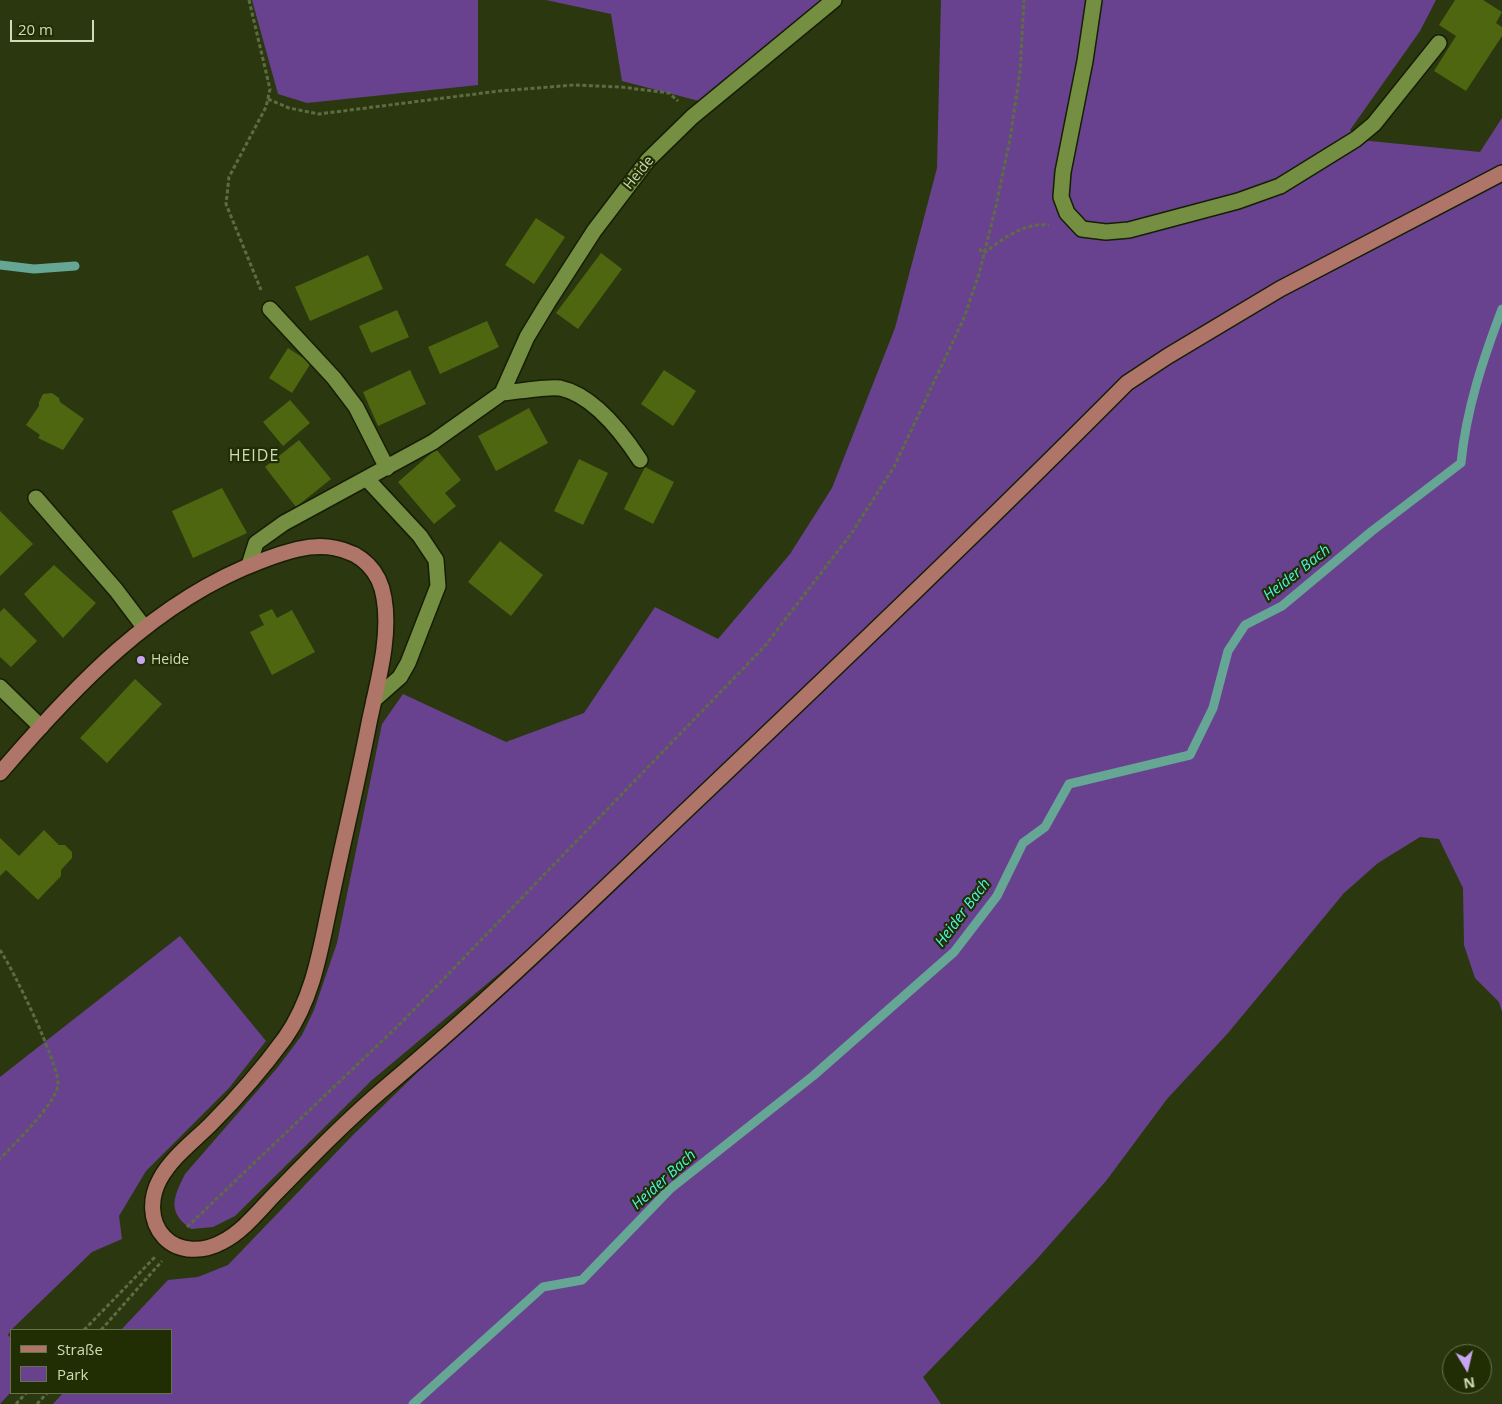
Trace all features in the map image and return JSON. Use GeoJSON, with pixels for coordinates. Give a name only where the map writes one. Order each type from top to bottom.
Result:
{"type":"FeatureCollection","features":[{"type":"Feature","properties":{"kind":"main road"},"geometry":{"type":"LineString","coordinates":[[0,773],[41,727],[110,657],[144,628],[182,601],[249,566],[284,552],[324,546],[351,553],[371,567],[382,589],[385,609],[384,634],[374,700],[324,938],[304,1006],[290,1030],[237,1096],[169,1165],[161,1176],[152,1199],[153,1217],[161,1234],[173,1244],[193,1250],[211,1247],[230,1238],[242,1227],[342,1126],[437,1045],[743,757],[1127,383],[1168,356],[1280,289],[1502,173]]}},
{"type":"Feature","properties":{"kind":"street","name":"Heide"},"geometry":{"type":"LineString","coordinates":[[502,393],[527,337],[594,231],[648,160],[692,117],[834,0]]}},
{"type":"Feature","properties":{"kind":"street"},"geometry":{"type":"LineString","coordinates":[[1094,0],[1085,61],[1063,172],[1061,197],[1067,213],[1082,229],[1106,232],[1129,230],[1238,201],[1280,186],[1356,139],[1374,124],[1439,43]]}},
{"type":"Feature","properties":{"kind":"street"},"geometry":{"type":"LineString","coordinates":[[270,309],[334,378],[356,407],[387,468]]}},
{"type":"Feature","properties":{"kind":"street"},"geometry":{"type":"LineString","coordinates":[[249,566],[256,543],[314,506],[368,479],[433,442],[502,393],[560,388],[584,400],[606,415],[626,437],[640,460]]}},
{"type":"Feature","properties":{"kind":"street"},"geometry":{"type":"LineString","coordinates":[[368,479],[420,536],[436,560],[438,586],[404,670],[400,677],[374,700]]}},
{"type":"Feature","properties":{"kind":"street"},"geometry":{"type":"LineString","coordinates":[[36,498],[116,590],[144,628]]}},
{"type":"Feature","properties":{"kind":"street"},"geometry":{"type":"LineString","coordinates":[[0,687],[41,727]]}},
{"type":"Feature","properties":{"kind":"path"},"geometry":{"type":"LineString","coordinates":[[249,0],[270,89],[257,126],[229,177],[226,204],[270,309]]}},
{"type":"Feature","properties":{"kind":"path"},"geometry":{"type":"LineString","coordinates":[[85,1329],[401,1022],[764,647],[851,534],[894,467],[964,318],[984,253],[1010,139],[1020,72],[1024,0]]}},
{"type":"Feature","properties":{"kind":"path"},"geometry":{"type":"LineString","coordinates":[[268,99],[288,108],[320,114],[499,91],[574,85],[621,87],[669,94],[686,107],[692,117]]}},
{"type":"Feature","properties":{"kind":"path"},"geometry":{"type":"LineString","coordinates":[[984,253],[1012,233],[1042,224],[1082,229]]}},
{"type":"Feature","properties":{"kind":"path"},"geometry":{"type":"LineString","coordinates":[[979,249],[984,253]]}},
{"type":"Feature","properties":{"kind":"path"},"geometry":{"type":"LineString","coordinates":[[0,950],[34,1018],[52,1062],[58,1084],[54,1096],[37,1120],[0,1159]]}},
{"type":"Feature","properties":{"kind":"path"},"geometry":{"type":"LineString","coordinates":[[103,1329],[173,1244]]}},
{"type":"Feature","properties":{"kind":"path"},"geometry":{"type":"LineString","coordinates":[[16,1404],[25,1394]]}},
{"type":"Feature","properties":{"kind":"path"},"geometry":{"type":"LineString","coordinates":[[37,1404],[46,1394]]}},
{"type":"Feature","properties":{"kind":"green space"},"geometry":{"type":"Polygon","coordinates":[[[252,0],[478,0],[478,85],[307,103],[278,94],[252,0]]]}},
{"type":"Feature","properties":{"kind":"green space"},"geometry":{"type":"Polygon","coordinates":[[[546,0],[823,0],[703,102],[622,81],[611,14],[546,0]]]}},
{"type":"Feature","properties":{"kind":"green space"},"geometry":{"type":"Polygon","coordinates":[[[941,0],[1436,0],[1420,31],[1350,130],[1360,140],[1480,152],[1502,118],[1502,171],[1168,354],[550,931],[372,1080],[235,1216],[213,1227],[191,1229],[178,1217],[174,1204],[185,1174],[278,1067],[302,1035],[314,1010],[337,943],[382,724],[403,694],[506,742],[584,713],[655,607],[718,639],[790,554],[832,488],[895,328],[937,168],[941,0]]]}},
{"type":"Feature","properties":{"kind":"green space"},"geometry":{"type":"Polygon","coordinates":[[[1502,173],[1502,1012],[1499,1002],[1475,978],[1464,945],[1463,888],[1439,839],[1420,837],[1378,863],[1344,893],[1228,1033],[1167,1099],[1106,1181],[1036,1260],[923,1377],[941,1404],[53,1404],[62,1394],[172,1394],[172,1329],[122,1329],[168,1280],[198,1277],[228,1265],[353,1135],[1127,383],[1502,173]]]}},
{"type":"Feature","properties":{"kind":"green space"},"geometry":{"type":"Polygon","coordinates":[[[180,936],[266,1041],[229,1088],[146,1171],[119,1216],[122,1239],[92,1252],[10,1329],[8,1335],[10,1337],[10,1393],[0,1404],[0,1077],[180,936]]]}},
{"type":"Feature","properties":{"kind":"building"},"geometry":{"type":"Polygon","coordinates":[[[1455,0],[1483,0],[1502,12],[1496,23],[1502,27],[1502,36],[1466,91],[1434,71],[1456,36],[1439,25],[1455,0]]]}},
{"type":"Feature","properties":{"kind":"building"},"geometry":{"type":"Polygon","coordinates":[[[536,218],[565,237],[534,284],[505,265],[536,218]]]}},
{"type":"Feature","properties":{"kind":"building"},"geometry":{"type":"Polygon","coordinates":[[[601,253],[622,269],[578,329],[556,313],[601,253]]]}},
{"type":"Feature","properties":{"kind":"building"},"geometry":{"type":"Polygon","coordinates":[[[368,255],[383,289],[310,321],[295,287],[368,255]]]}},
{"type":"Feature","properties":{"kind":"building"},"geometry":{"type":"Polygon","coordinates":[[[397,310],[409,337],[371,353],[359,326],[397,310]]]}},
{"type":"Feature","properties":{"kind":"building"},"geometry":{"type":"Polygon","coordinates":[[[487,321],[499,347],[440,374],[428,347],[487,321]]]}},
{"type":"Feature","properties":{"kind":"building"},"geometry":{"type":"Polygon","coordinates":[[[288,348],[311,363],[292,393],[269,378],[288,348]]]}},
{"type":"Feature","properties":{"kind":"building"},"geometry":{"type":"Polygon","coordinates":[[[410,370],[426,404],[378,426],[363,392],[410,370]]]}},
{"type":"Feature","properties":{"kind":"building"},"geometry":{"type":"Polygon","coordinates":[[[664,370],[696,391],[673,426],[641,404],[664,370]]]}},
{"type":"Feature","properties":{"kind":"building"},"geometry":{"type":"Polygon","coordinates":[[[52,393],[59,398],[60,402],[84,419],[63,450],[38,438],[40,435],[26,425],[39,406],[43,394],[52,393]]]}},
{"type":"Feature","properties":{"kind":"building"},"geometry":{"type":"Polygon","coordinates":[[[290,400],[310,423],[283,446],[263,422],[290,400]]]}},
{"type":"Feature","properties":{"kind":"building"},"geometry":{"type":"Polygon","coordinates":[[[529,408],[548,443],[496,471],[478,436],[529,408]]]}},
{"type":"Feature","properties":{"kind":"building"},"geometry":{"type":"Polygon","coordinates":[[[299,440],[331,479],[296,507],[265,467],[299,440]]]}},
{"type":"Feature","properties":{"kind":"building"},"geometry":{"type":"Polygon","coordinates":[[[436,449],[461,480],[445,493],[456,506],[434,524],[398,482],[436,449]]]}},
{"type":"Feature","properties":{"kind":"building"},"geometry":{"type":"Polygon","coordinates":[[[579,459],[608,473],[583,525],[554,511],[579,459]]]}},
{"type":"Feature","properties":{"kind":"building"},"geometry":{"type":"Polygon","coordinates":[[[645,467],[674,482],[653,524],[624,509],[645,467]]]}},
{"type":"Feature","properties":{"kind":"building"},"geometry":{"type":"Polygon","coordinates":[[[222,488],[247,533],[193,558],[172,511],[222,488]]]}},
{"type":"Feature","properties":{"kind":"building"},"geometry":{"type":"Polygon","coordinates":[[[0,511],[33,544],[0,576],[0,511]]]}},
{"type":"Feature","properties":{"kind":"building"},"geometry":{"type":"Polygon","coordinates":[[[500,541],[543,575],[511,616],[468,582],[500,541]]]}},
{"type":"Feature","properties":{"kind":"building"},"geometry":{"type":"Polygon","coordinates":[[[54,565],[96,603],[63,638],[24,594],[54,565]]]}},
{"type":"Feature","properties":{"kind":"building"},"geometry":{"type":"Polygon","coordinates":[[[4,608],[37,641],[11,667],[0,657],[0,612],[4,608]]]}},
{"type":"Feature","properties":{"kind":"building"},"geometry":{"type":"Polygon","coordinates":[[[272,609],[277,618],[292,610],[315,652],[272,675],[250,632],[264,625],[259,615],[272,609]]]}},
{"type":"Feature","properties":{"kind":"building"},"geometry":{"type":"Polygon","coordinates":[[[135,679],[162,704],[107,763],[80,738],[135,679]]]}},
{"type":"Feature","properties":{"kind":"building"},"geometry":{"type":"Polygon","coordinates":[[[44,830],[59,845],[65,845],[72,852],[72,858],[61,870],[61,876],[38,900],[6,870],[0,876],[0,838],[19,856],[44,830]]]}},
{"type":"Feature","properties":{"kind":"waterway"},"geometry":{"type":"LineString","coordinates":[[0,265],[34,269],[75,266]]}},
{"type":"Feature","properties":{"kind":"waterway","name":"Heider Bach"},"geometry":{"type":"LineString","coordinates":[[413,1404],[543,1287],[582,1280],[670,1189],[813,1076],[954,952],[997,896],[1023,843],[1045,827],[1069,784],[1190,755],[1213,708],[1228,651],[1245,625],[1282,606],[1372,531],[1461,463],[1463,443],[1476,385],[1502,309]]}},
{"type":"Feature","properties":{"kind":"place","name":"Heide"},"geometry":{"type":"Point","coordinates":[141,660]}},
{"type":"Feature","properties":{"kind":"district","name":"HEIDE"},"geometry":{"type":"Point","coordinates":[254,456]}}]}
